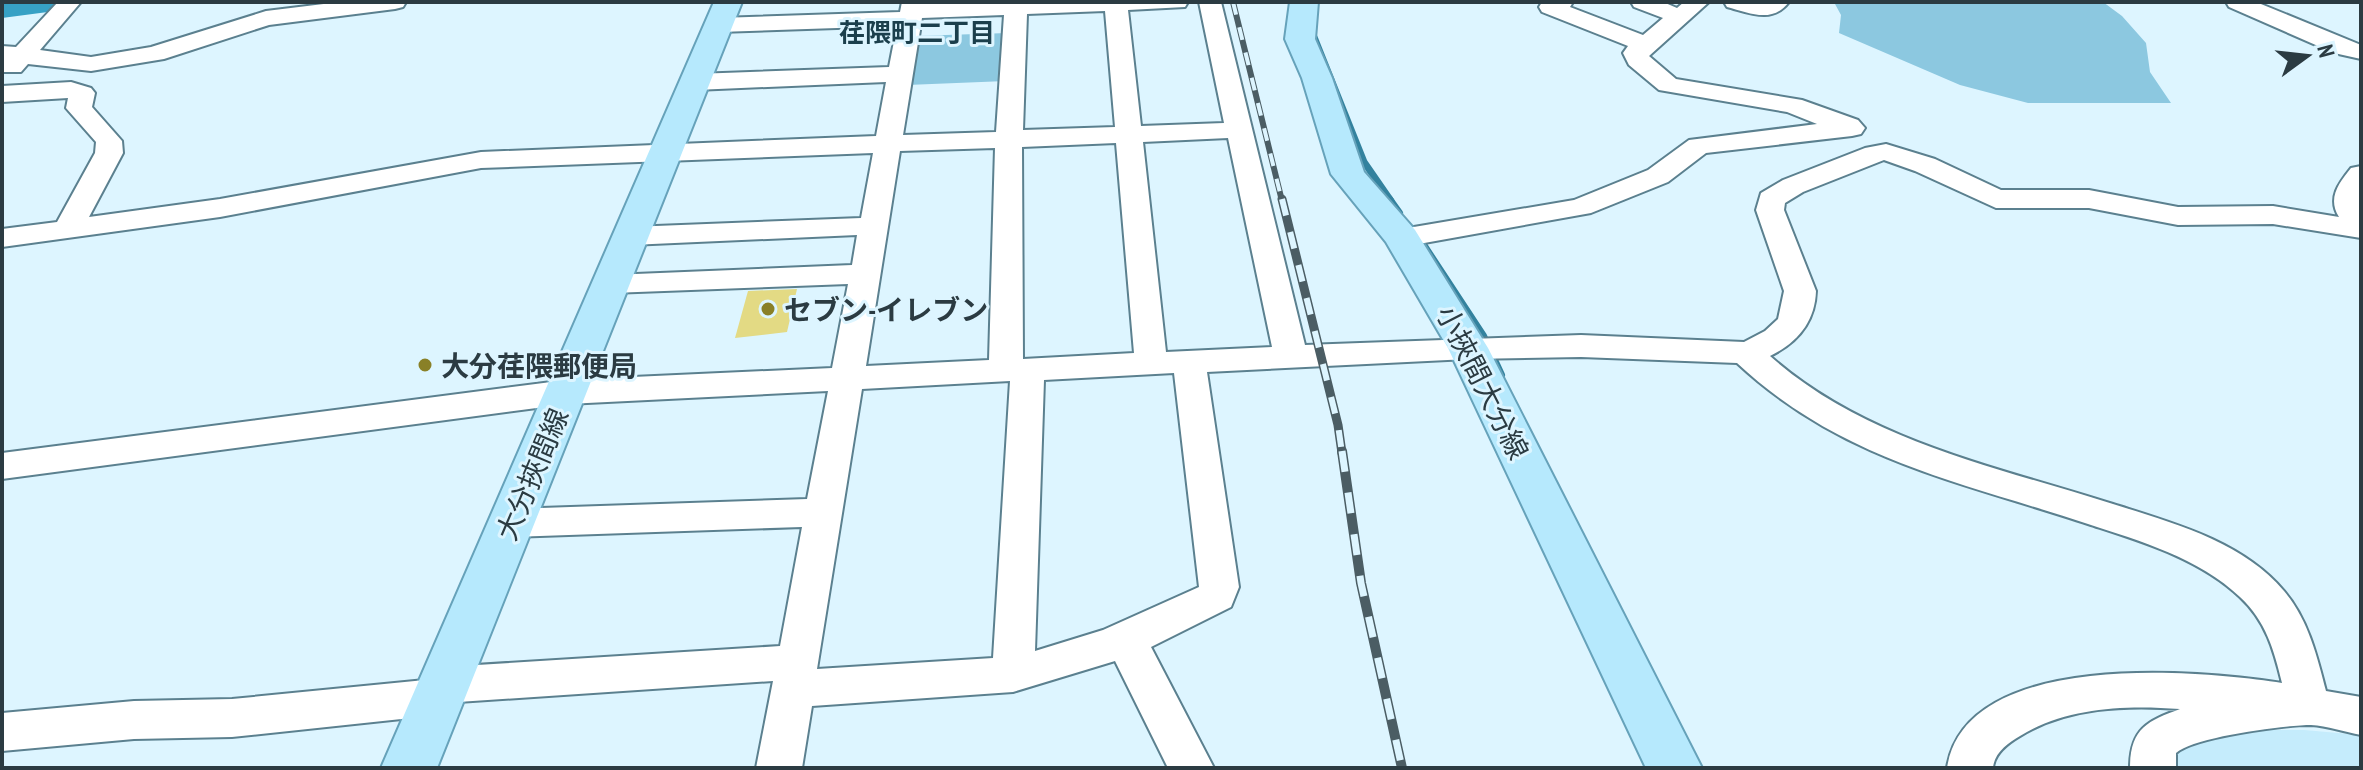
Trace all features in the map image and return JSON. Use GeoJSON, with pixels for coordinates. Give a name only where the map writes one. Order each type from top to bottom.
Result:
{"type":"FeatureCollection","features":[{"type":"Feature","properties":{"kind":"main road","name":"小挾間大分線"},"geometry":{"type":"LineString","coordinates":[[1304,2],[1300,39],[1317,78],[1343,164],[1354,184],[1402,238],[1468,348],[1674,768]]}},
{"type":"Feature","properties":{"kind":"main road","name":"大分挾間線"},"geometry":{"type":"LineString","coordinates":[[409,768],[724,13]]}},
{"type":"Feature","properties":{"kind":"street"},"geometry":{"type":"LineString","coordinates":[[13,55],[106,63],[155,54],[266,18],[395,2]]}},
{"type":"Feature","properties":{"kind":"street"},"geometry":{"type":"LineString","coordinates":[[724,13],[911,11],[1016,5],[1177,2]]}},
{"type":"Feature","properties":{"kind":"street"},"geometry":{"type":"LineString","coordinates":[[1210,2],[1291,356]]}},
{"type":"Feature","properties":{"kind":"street"},"geometry":{"type":"LineString","coordinates":[[1562,2],[1550,7],[1644,44]]}},
{"type":"Feature","properties":{"kind":"street"},"geometry":{"type":"LineString","coordinates":[[1642,2],[1688,9]]}},
{"type":"Feature","properties":{"kind":"street"},"geometry":{"type":"LineString","coordinates":[[1735,2],[1765,10],[1778,2]]}},
{"type":"Feature","properties":{"kind":"street"},"geometry":{"type":"LineString","coordinates":[[2237,2],[2342,48],[2361,52]]}},
{"type":"Feature","properties":{"kind":"street"},"geometry":{"type":"LineString","coordinates":[[2,732],[134,720],[232,718],[441,691],[795,676],[1013,674],[1126,640],[1174,620],[1217,596],[1219,587],[1170,362],[1128,134],[1116,3]]}},
{"type":"Feature","properties":{"kind":"street"},"geometry":{"type":"LineString","coordinates":[[1013,674],[1017,370],[1009,139],[1016,5]]}},
{"type":"Feature","properties":{"kind":"street"},"geometry":{"type":"LineString","coordinates":[[2,74],[13,55],[66,7]]}},
{"type":"Feature","properties":{"kind":"street"},"geometry":{"type":"LineString","coordinates":[[2,36],[66,7]]}},
{"type":"Feature","properties":{"kind":"street"},"geometry":{"type":"LineString","coordinates":[[1688,9],[1644,44],[1634,56],[1668,85],[1779,102],[1814,111],[1849,126],[1884,152],[1925,165],[1996,199],[2089,199],[2178,216],[2217,218],[2263,214],[2361,226]]}},
{"type":"Feature","properties":{"kind":"street"},"geometry":{"type":"LineString","coordinates":[[779,768],[911,11]]}},
{"type":"Feature","properties":{"kind":"street"},"geometry":{"type":"LineString","coordinates":[[695,82],[900,74]]}},
{"type":"Feature","properties":{"kind":"street"},"geometry":{"type":"LineString","coordinates":[[2,94],[71,90],[82,93],[79,108],[109,141],[109,153],[68,229]]}},
{"type":"Feature","properties":{"kind":"street"},"geometry":{"type":"LineString","coordinates":[[1402,238],[1581,207],[1658,176],[1699,146],[1768,140],[1849,126]]}},
{"type":"Feature","properties":{"kind":"street"},"geometry":{"type":"LineString","coordinates":[[2,238],[232,206],[481,160],[1237,130]]}},
{"type":"Feature","properties":{"kind":"street"},"geometry":{"type":"LineString","coordinates":[[2,466],[567,392],[1468,348],[1581,346],[1746,353],[1772,344],[1781,337],[1794,321],[1801,301],[1770,210],[1771,199],[1793,186],[1884,152]]}},
{"type":"Feature","properties":{"kind":"street"},"geometry":{"type":"LineString","coordinates":[[2361,174],[2349,187],[2346,200],[2361,226]]}},
{"type":"Feature","properties":{"kind":"street"},"geometry":{"type":"LineString","coordinates":[[630,236],[874,226]]}},
{"type":"Feature","properties":{"kind":"street"},"geometry":{"type":"LineString","coordinates":[[611,284],[866,274]]}},
{"type":"Feature","properties":{"kind":"street"},"geometry":{"type":"LineString","coordinates":[[1746,353],[1782,387],[1831,416],[1883,441],[2148,530],[2226,565],[2257,588],[2279,614],[2309,707]]}},
{"type":"Feature","properties":{"kind":"street"},"geometry":{"type":"LineString","coordinates":[[511,523],[824,512]]}},
{"type":"Feature","properties":{"kind":"street"},"geometry":{"type":"LineString","coordinates":[[1126,640],[1191,768]]}},
{"type":"Feature","properties":{"kind":"street"},"geometry":{"type":"LineString","coordinates":[[1970,768],[1970,756],[1983,739],[2001,724],[2028,709],[2069,697],[2151,689],[2274,698],[2361,716]]}},
{"type":"Feature","properties":{"kind":"street"},"geometry":{"type":"LineString","coordinates":[[2153,768],[2156,743],[2164,735],[2209,721],[2309,707]]}},
{"type":"Feature","properties":{"kind":"shaded area"},"geometry":{"type":"Polygon","coordinates":[[[1828,2],[2103,2],[2122,16],[2146,43],[2150,72],[2171,103],[2028,103],[1960,85],[1839,33],[1841,15],[1835,4],[1828,2]]]}},
{"type":"Feature","properties":{"kind":"shaded area"},"geometry":{"type":"Polygon","coordinates":[[[1008,33],[1006,81],[907,85],[914,36],[1008,33]]]}},
{"type":"Feature","properties":{"kind":"shaded area"},"geometry":{"type":"Polygon","coordinates":[[[2230,730],[2304,730],[2361,735],[2361,768],[2161,768],[2163,754],[2230,730]]]}},
{"type":"Feature","properties":{"kind":"building","name":"セブン-イレブン"},"geometry":{"type":"Polygon","coordinates":[[[797,289],[787,332],[735,338],[748,291],[797,289]]]}},
{"type":"Feature","properties":{"kind":"waterway"},"geometry":{"type":"LineString","coordinates":[[2,7],[50,2]]}},
{"type":"Feature","properties":{"kind":"waterway"},"geometry":{"type":"LineString","coordinates":[[1314,37],[1364,162],[1391,201]]}},
{"type":"Feature","properties":{"kind":"waterway"},"geometry":{"type":"LineString","coordinates":[[1389,199],[1399,213]]}},
{"type":"Feature","properties":{"kind":"waterway"},"geometry":{"type":"LineString","coordinates":[[1416,234],[1483,336],[1501,375]]}},
{"type":"Feature","properties":{"kind":"railway"},"geometry":{"type":"LineString","coordinates":[[1233,2],[1282,201]]}},
{"type":"Feature","properties":{"kind":"railway"},"geometry":{"type":"LineString","coordinates":[[1282,199],[1338,425],[1342,453]]}},
{"type":"Feature","properties":{"kind":"railway"},"geometry":{"type":"LineString","coordinates":[[1342,451],[1361,583],[1402,768]]}},
{"type":"Feature","properties":{"kind":"place","name":"セブン-イレブン"},"geometry":{"type":"Point","coordinates":[768,309]}},
{"type":"Feature","properties":{"kind":"place","name":"大分荏隈郵便局"},"geometry":{"type":"Point","coordinates":[425,365]}},
{"type":"Feature","properties":{"kind":"district","name":"荏隈町二丁目"},"geometry":{"type":"Point","coordinates":[917,32]}}]}
